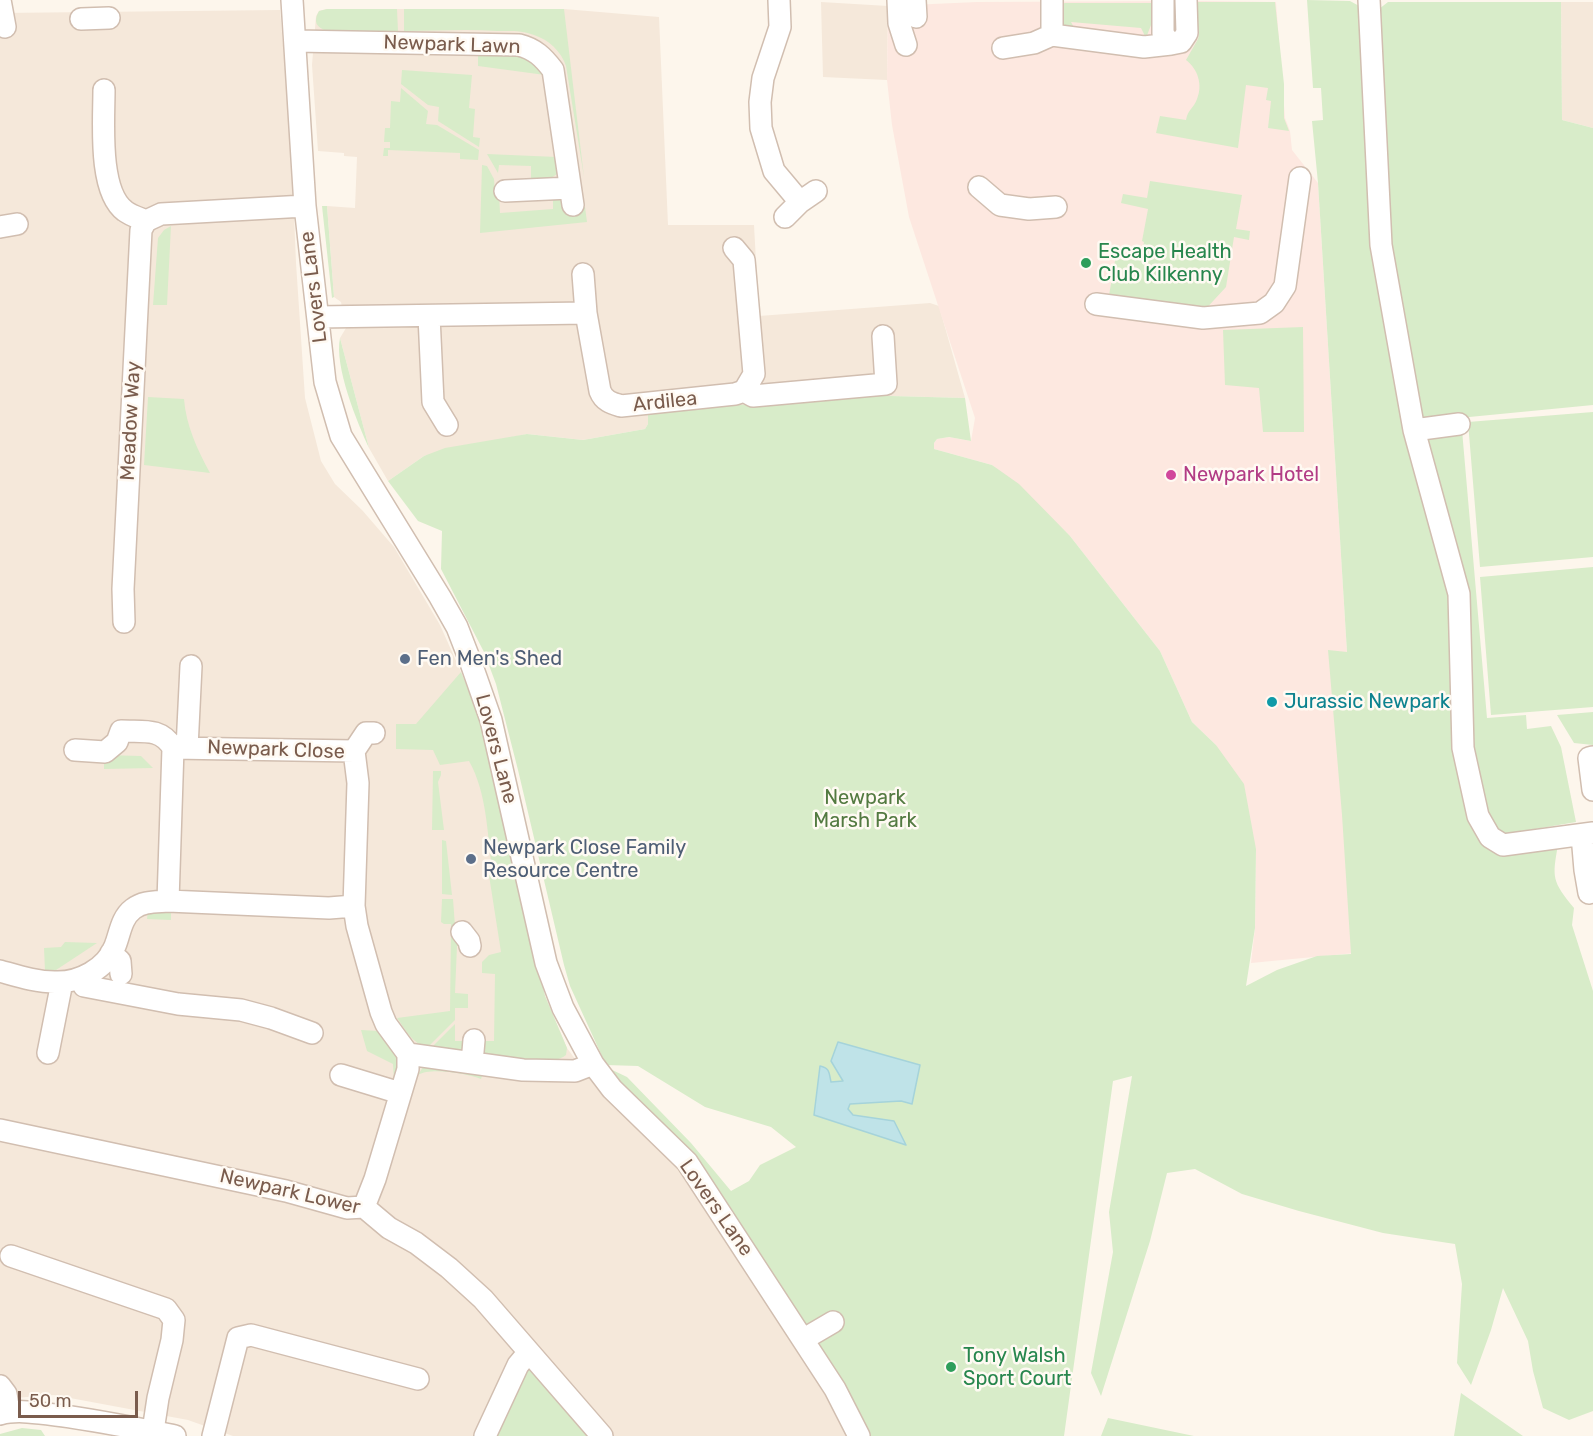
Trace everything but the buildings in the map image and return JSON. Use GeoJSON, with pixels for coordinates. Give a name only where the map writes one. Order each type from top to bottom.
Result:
{"type":"FeatureCollection","features":[{"type":"Feature","properties":{"kind":"street"},"geometry":{"type":"LineString","coordinates":[[0,0],[7,28]]}},
{"type":"Feature","properties":{"kind":"street","name":"Lovers Lane"},"geometry":{"type":"LineString","coordinates":[[292,0],[305,206],[325,382],[341,436],[451,617],[471,663],[491,720],[546,963],[563,1008],[593,1064],[612,1089],[687,1162],[804,1339],[835,1389],[859,1436]]}},
{"type":"Feature","properties":{"kind":"street"},"geometry":{"type":"LineString","coordinates":[[778,0],[780,27],[764,78],[760,102],[761,128],[774,171],[801,203]]}},
{"type":"Feature","properties":{"kind":"street"},"geometry":{"type":"LineString","coordinates":[[898,0],[899,23],[906,45]]}},
{"type":"Feature","properties":{"kind":"street"},"geometry":{"type":"LineString","coordinates":[[1052,0],[1052,34]]}},
{"type":"Feature","properties":{"kind":"street"},"geometry":{"type":"LineString","coordinates":[[1163,0],[1162,34],[1171,44]]}},
{"type":"Feature","properties":{"kind":"street"},"geometry":{"type":"LineString","coordinates":[[1003,48],[1034,43],[1052,34],[1144,47],[1181,42],[1187,33],[1186,0]]}},
{"type":"Feature","properties":{"kind":"street"},"geometry":{"type":"LineString","coordinates":[[1369,0],[1381,246],[1414,430],[1459,594],[1463,748],[1478,816],[1490,837],[1503,845],[1587,834],[1589,893]]}},
{"type":"Feature","properties":{"kind":"street","name":"Newpark Lawn"},"geometry":{"type":"LineString","coordinates":[[295,41],[519,45],[533,49],[553,70],[572,196],[505,191]]}},
{"type":"Feature","properties":{"kind":"street"},"geometry":{"type":"LineString","coordinates":[[104,90],[105,177],[124,211],[146,221],[161,214],[305,206]]}},
{"type":"Feature","properties":{"kind":"street"},"geometry":{"type":"LineString","coordinates":[[1096,304],[1203,318],[1260,313],[1274,303],[1285,286],[1300,178]]}},
{"type":"Feature","properties":{"kind":"street"},"geometry":{"type":"LineString","coordinates":[[979,187],[1000,205],[1029,209],[1056,207]]}},
{"type":"Feature","properties":{"kind":"street","name":"Meadow Way"},"geometry":{"type":"LineString","coordinates":[[124,622],[139,244],[141,230],[146,221]]}},
{"type":"Feature","properties":{"kind":"street"},"geometry":{"type":"LineString","coordinates":[[734,248],[744,260],[754,374],[744,391]]}},
{"type":"Feature","properties":{"kind":"street","name":"Ardilea"},"geometry":{"type":"LineString","coordinates":[[583,274],[586,313],[600,391],[603,398],[621,406],[735,394],[744,391],[753,396],[886,384],[883,336]]}},
{"type":"Feature","properties":{"kind":"street"},"geometry":{"type":"LineString","coordinates":[[318,317],[586,313]]}},
{"type":"Feature","properties":{"kind":"street"},"geometry":{"type":"LineString","coordinates":[[429,316],[432,402],[447,425]]}},
{"type":"Feature","properties":{"kind":"street"},"geometry":{"type":"LineString","coordinates":[[1414,430],[1459,424]]}},
{"type":"Feature","properties":{"kind":"street","name":"Newpark Close"},"geometry":{"type":"LineString","coordinates":[[168,901],[180,748],[191,666]]}},
{"type":"Feature","properties":{"kind":"street"},"geometry":{"type":"LineString","coordinates":[[75,750],[105,752],[117,742],[121,731],[158,732],[180,748]]}},
{"type":"Feature","properties":{"kind":"street"},"geometry":{"type":"LineString","coordinates":[[354,751],[366,733],[374,733]]}},
{"type":"Feature","properties":{"kind":"street","name":"Newpark Close"},"geometry":{"type":"LineString","coordinates":[[180,748],[354,751],[358,783],[354,906],[357,926],[381,1012],[386,1024],[408,1054]]}},
{"type":"Feature","properties":{"kind":"street"},"geometry":{"type":"LineString","coordinates":[[1593,757],[1589,758],[1593,790]]}},
{"type":"Feature","properties":{"kind":"street"},"geometry":{"type":"LineString","coordinates":[[0,971],[38,981],[71,980],[100,967],[111,953],[123,922],[130,911],[146,902],[354,906]]}},
{"type":"Feature","properties":{"kind":"street"},"geometry":{"type":"LineString","coordinates":[[111,953],[120,961],[121,974]]}},
{"type":"Feature","properties":{"kind":"street"},"geometry":{"type":"LineString","coordinates":[[71,980],[84,986],[178,1004],[241,1010],[271,1018],[312,1034]]}},
{"type":"Feature","properties":{"kind":"street"},"geometry":{"type":"LineString","coordinates":[[48,1053],[71,980]]}},
{"type":"Feature","properties":{"kind":"street"},"geometry":{"type":"LineString","coordinates":[[472,1064],[474,1040]]}},
{"type":"Feature","properties":{"kind":"street"},"geometry":{"type":"LineString","coordinates":[[364,1207],[375,1179],[388,1085],[408,1069],[408,1054],[523,1070],[575,1071],[593,1064]]}},
{"type":"Feature","properties":{"kind":"street"},"geometry":{"type":"LineString","coordinates":[[341,1075],[388,1085]]}},
{"type":"Feature","properties":{"kind":"street","name":"Newpark Lower"},"geometry":{"type":"LineString","coordinates":[[0,1130],[286,1191],[347,1208],[364,1207],[389,1228],[416,1243],[449,1268],[483,1299],[602,1436]]}},
{"type":"Feature","properties":{"kind":"street"},"geometry":{"type":"LineString","coordinates":[[11,1256],[165,1309],[174,1320],[153,1431]]}},
{"type":"Feature","properties":{"kind":"street"},"geometry":{"type":"LineString","coordinates":[[804,1339],[832,1322]]}},
{"type":"Feature","properties":{"kind":"street"},"geometry":{"type":"LineString","coordinates":[[213,1436],[238,1338],[251,1335],[418,1379]]}},
{"type":"Feature","properties":{"kind":"street"},"geometry":{"type":"LineString","coordinates":[[485,1436],[518,1365],[528,1353]]}},
{"type":"Feature","properties":{"kind":"street"},"geometry":{"type":"LineString","coordinates":[[0,1386],[6,1394],[5,1413],[38,1413],[81,1418],[175,1436]]}},
{"type":"Feature","properties":{"kind":"shaded area"},"geometry":{"type":"Polygon","coordinates":[[[821,2],[888,6],[887,80],[823,77],[821,2]]]}},
{"type":"Feature","properties":{"kind":"shaded area","name":"Newpark Hotel"},"geometry":{"type":"Polygon","coordinates":[[[977,2],[1276,2],[1285,118],[1290,131],[1292,150],[1318,183],[1347,652],[1376,951],[1251,963],[1255,928],[1256,849],[1216,745],[1192,722],[1160,651],[1070,536],[992,465],[934,449],[937,439],[949,437],[971,441],[975,418],[909,217],[892,125],[887,80],[888,6],[977,2]]]}},
{"type":"Feature","properties":{"kind":"shaded area"},"geometry":{"type":"Polygon","coordinates":[[[1561,2],[1593,2],[1593,128],[1562,120],[1561,2]]]}},
{"type":"Feature","properties":{"kind":"shaded area"},"geometry":{"type":"Polygon","coordinates":[[[327,9],[564,9],[659,17],[668,225],[754,225],[759,316],[930,303],[939,306],[965,398],[854,395],[649,413],[645,429],[583,440],[527,434],[424,456],[388,481],[369,448],[340,338],[346,328],[341,302],[334,297],[327,206],[355,208],[357,157],[344,156],[344,153],[318,151],[312,65],[316,16],[319,11],[327,9]]]}},
{"type":"Feature","properties":{"kind":"shaded area"},"geometry":{"type":"Polygon","coordinates":[[[280,10],[291,141],[305,398],[321,461],[335,484],[362,510],[394,547],[440,625],[461,672],[475,706],[545,996],[567,1048],[597,1089],[630,1114],[689,1176],[823,1381],[850,1436],[233,1436],[188,1420],[54,1395],[0,1399],[0,13],[280,10]]]}},
{"type":"Feature","properties":{"kind":"green space","name":"Newpark Marsh Park"},"geometry":{"type":"Polygon","coordinates":[[[1307,0],[1350,1],[1361,7],[1376,247],[1455,594],[1478,836],[1487,848],[1499,855],[1558,845],[1555,865],[1556,879],[1561,891],[1574,908],[1572,925],[1593,991],[1593,1411],[1569,1420],[1543,1408],[1528,1341],[1503,1288],[1471,1385],[1457,1363],[1462,1284],[1455,1244],[1383,1233],[1299,1211],[1242,1194],[1195,1169],[1167,1173],[1150,1241],[1101,1396],[1091,1373],[1113,1252],[1109,1212],[1132,1076],[1113,1081],[1064,1436],[868,1436],[775,1278],[693,1156],[619,1082],[608,1068],[627,1077],[691,1143],[731,1191],[749,1181],[760,1165],[796,1147],[771,1127],[705,1107],[638,1066],[606,1065],[570,986],[496,684],[484,652],[441,569],[442,531],[418,521],[388,481],[424,456],[445,448],[527,434],[583,440],[645,429],[648,424],[648,413],[854,395],[965,398],[971,441],[949,437],[937,439],[934,449],[992,465],[1019,484],[1070,536],[1160,651],[1192,722],[1216,745],[1244,784],[1256,849],[1255,928],[1246,986],[1277,970],[1317,956],[1351,954],[1328,650],[1347,652],[1318,183],[1312,121],[1323,120],[1321,88],[1313,88],[1307,0]]]}},
{"type":"Feature","properties":{"kind":"green space"},"geometry":{"type":"Polygon","coordinates":[[[1197,2],[1275,2],[1284,84],[1284,118],[1289,131],[1268,128],[1271,101],[1266,100],[1268,88],[1246,85],[1238,148],[1156,133],[1160,116],[1186,120],[1199,94],[1198,78],[1194,68],[1186,60],[1198,39],[1194,5],[1197,2]]]}},
{"type":"Feature","properties":{"kind":"green space"},"geometry":{"type":"Polygon","coordinates":[[[1388,2],[1561,2],[1562,120],[1593,128],[1593,405],[1428,421],[1421,417],[1385,246],[1379,9],[1388,2]]]}},
{"type":"Feature","properties":{"kind":"green space"},"geometry":{"type":"Polygon","coordinates":[[[1154,3],[1151,25],[1146,38],[1141,28],[1071,22],[1077,33],[1062,26],[1062,4],[1154,3]]]}},
{"type":"Feature","properties":{"kind":"green space"},"geometry":{"type":"Polygon","coordinates":[[[397,9],[398,31],[327,31],[318,26],[316,18],[319,11],[397,9]]]}},
{"type":"Feature","properties":{"kind":"green space"},"geometry":{"type":"Polygon","coordinates":[[[404,9],[564,9],[584,177],[566,66],[554,47],[539,37],[520,32],[404,31],[404,9]]]}},
{"type":"Feature","properties":{"kind":"green space"},"geometry":{"type":"Polygon","coordinates":[[[517,53],[531,57],[545,75],[478,66],[478,54],[517,53]]]}},
{"type":"Feature","properties":{"kind":"green space"},"geometry":{"type":"Polygon","coordinates":[[[402,70],[472,75],[469,108],[475,109],[473,137],[480,138],[479,147],[438,121],[439,107],[428,105],[401,84],[402,70]]]}},
{"type":"Feature","properties":{"kind":"green space"},"geometry":{"type":"Polygon","coordinates":[[[401,88],[428,111],[426,124],[437,125],[479,150],[478,160],[460,159],[460,153],[388,150],[388,156],[383,156],[384,148],[390,148],[390,142],[384,142],[385,128],[390,128],[391,101],[400,102],[401,88]]]}},
{"type":"Feature","properties":{"kind":"green space"},"geometry":{"type":"Polygon","coordinates":[[[487,154],[557,157],[557,174],[551,178],[531,179],[531,166],[499,165],[498,173],[487,154]]]}},
{"type":"Feature","properties":{"kind":"green space"},"geometry":{"type":"Polygon","coordinates":[[[482,165],[487,166],[494,179],[495,191],[499,192],[500,213],[553,209],[553,196],[566,195],[567,208],[585,207],[587,222],[480,233],[482,165]]]}},
{"type":"Feature","properties":{"kind":"green space"},"geometry":{"type":"Polygon","coordinates":[[[1150,181],[1242,195],[1236,229],[1250,231],[1249,240],[1234,237],[1226,287],[1202,313],[1108,301],[1116,255],[1126,253],[1141,255],[1144,242],[1142,241],[1148,209],[1121,203],[1123,194],[1147,198],[1150,181]]]}},
{"type":"Feature","properties":{"kind":"green space"},"geometry":{"type":"Polygon","coordinates":[[[322,206],[327,206],[334,297],[332,298],[322,206]]]}},
{"type":"Feature","properties":{"kind":"green space"},"geometry":{"type":"Polygon","coordinates":[[[171,226],[167,305],[153,305],[158,238],[164,230],[171,226]]]}},
{"type":"Feature","properties":{"kind":"green space"},"geometry":{"type":"Polygon","coordinates":[[[1303,327],[1304,432],[1263,432],[1259,388],[1225,385],[1223,330],[1303,327]]]}},
{"type":"Feature","properties":{"kind":"green space"},"geometry":{"type":"Polygon","coordinates":[[[340,338],[369,448],[343,378],[339,350],[340,338]]]}},
{"type":"Feature","properties":{"kind":"green space"},"geometry":{"type":"Polygon","coordinates":[[[148,397],[184,399],[193,437],[210,473],[144,465],[148,397]]]}},
{"type":"Feature","properties":{"kind":"green space"},"geometry":{"type":"Polygon","coordinates":[[[1593,412],[1593,557],[1480,567],[1468,422],[1593,412]]]}},
{"type":"Feature","properties":{"kind":"green space"},"geometry":{"type":"Polygon","coordinates":[[[1462,430],[1487,718],[1526,715],[1527,729],[1551,726],[1561,747],[1576,822],[1506,834],[1495,828],[1483,814],[1468,747],[1464,589],[1427,434],[1462,430]]]}},
{"type":"Feature","properties":{"kind":"green space"},"geometry":{"type":"Polygon","coordinates":[[[1593,567],[1593,707],[1491,715],[1480,577],[1593,567]]]}},
{"type":"Feature","properties":{"kind":"green space"},"geometry":{"type":"Polygon","coordinates":[[[461,672],[475,706],[488,751],[545,996],[567,1048],[566,1055],[559,1059],[539,1062],[515,1060],[485,1055],[481,1050],[481,1041],[494,1041],[495,974],[482,973],[482,962],[489,955],[501,952],[488,869],[492,868],[483,799],[469,761],[440,765],[433,750],[396,749],[396,724],[416,724],[461,672]]]}},
{"type":"Feature","properties":{"kind":"green space"},"geometry":{"type":"Polygon","coordinates":[[[1593,712],[1593,745],[1574,743],[1557,715],[1593,712]]]}},
{"type":"Feature","properties":{"kind":"green space"},"geometry":{"type":"Polygon","coordinates":[[[104,755],[141,756],[153,768],[104,769],[104,755]]]}},
{"type":"Feature","properties":{"kind":"green space"},"geometry":{"type":"Polygon","coordinates":[[[433,771],[441,771],[438,782],[444,830],[432,830],[433,771]]]}},
{"type":"Feature","properties":{"kind":"green space"},"geometry":{"type":"Polygon","coordinates":[[[442,840],[446,841],[452,895],[442,894],[442,840]]]}},
{"type":"Feature","properties":{"kind":"green space"},"geometry":{"type":"Polygon","coordinates":[[[442,899],[453,899],[455,926],[451,928],[451,924],[441,922],[442,899]]]}},
{"type":"Feature","properties":{"kind":"green space"},"geometry":{"type":"Polygon","coordinates":[[[148,910],[171,910],[171,920],[147,919],[148,910]]]}},
{"type":"Feature","properties":{"kind":"green space"},"geometry":{"type":"Polygon","coordinates":[[[455,928],[467,945],[457,946],[455,993],[468,994],[468,1008],[455,1008],[455,1020],[428,1047],[414,1040],[397,1018],[450,1011],[451,930],[455,928]]]}},
{"type":"Feature","properties":{"kind":"green space"},"geometry":{"type":"Polygon","coordinates":[[[65,942],[97,943],[56,970],[45,971],[44,948],[61,947],[65,942]]]}},
{"type":"Feature","properties":{"kind":"green space"},"geometry":{"type":"Polygon","coordinates":[[[455,1024],[455,1041],[468,1041],[464,1053],[432,1047],[455,1024]]]}},
{"type":"Feature","properties":{"kind":"green space"},"geometry":{"type":"Polygon","coordinates":[[[361,1030],[379,1031],[398,1056],[394,1081],[393,1064],[367,1051],[361,1030]]]}},
{"type":"Feature","properties":{"kind":"green space"},"geometry":{"type":"Polygon","coordinates":[[[423,1067],[483,1073],[481,1079],[440,1071],[418,1075],[423,1067]]]}},
{"type":"Feature","properties":{"kind":"green space"},"geometry":{"type":"Polygon","coordinates":[[[526,1366],[534,1371],[592,1436],[490,1436],[526,1366]]]}},
{"type":"Feature","properties":{"kind":"green space"},"geometry":{"type":"Polygon","coordinates":[[[1461,1393],[1523,1436],[1454,1436],[1461,1393]]]}},
{"type":"Feature","properties":{"kind":"green space"},"geometry":{"type":"Polygon","coordinates":[[[1108,1418],[1194,1436],[1101,1436],[1108,1418]]]}},
{"type":"Feature","properties":{"kind":"green space"},"geometry":{"type":"Polygon","coordinates":[[[22,1428],[41,1430],[45,1436],[0,1436],[0,1434],[22,1428]]]}},
{"type":"Feature","properties":{"kind":"water"},"geometry":{"type":"Polygon","coordinates":[[[838,1042],[920,1065],[912,1104],[901,1101],[850,1104],[848,1109],[853,1115],[894,1121],[906,1145],[814,1115],[820,1066],[827,1070],[831,1082],[843,1081],[831,1061],[838,1042]]]}},
{"type":"Feature","properties":{"kind":"place","name":"Escape Health Club Kilkenny"},"geometry":{"type":"Point","coordinates":[1086,263]}},
{"type":"Feature","properties":{"kind":"place","name":"Newpark Hotel"},"geometry":{"type":"Point","coordinates":[1171,475]}},
{"type":"Feature","properties":{"kind":"place","name":"Fen Men's Shed"},"geometry":{"type":"Point","coordinates":[405,659]}},
{"type":"Feature","properties":{"kind":"place","name":"Jurassic Newpark"},"geometry":{"type":"Point","coordinates":[1272,702]}},
{"type":"Feature","properties":{"kind":"place","name":"Newpark Close Family Resource Centre"},"geometry":{"type":"Point","coordinates":[471,859]}},
{"type":"Feature","properties":{"kind":"place","name":"Tony Walsh Sport Court"},"geometry":{"type":"Point","coordinates":[951,1367]}}]}
